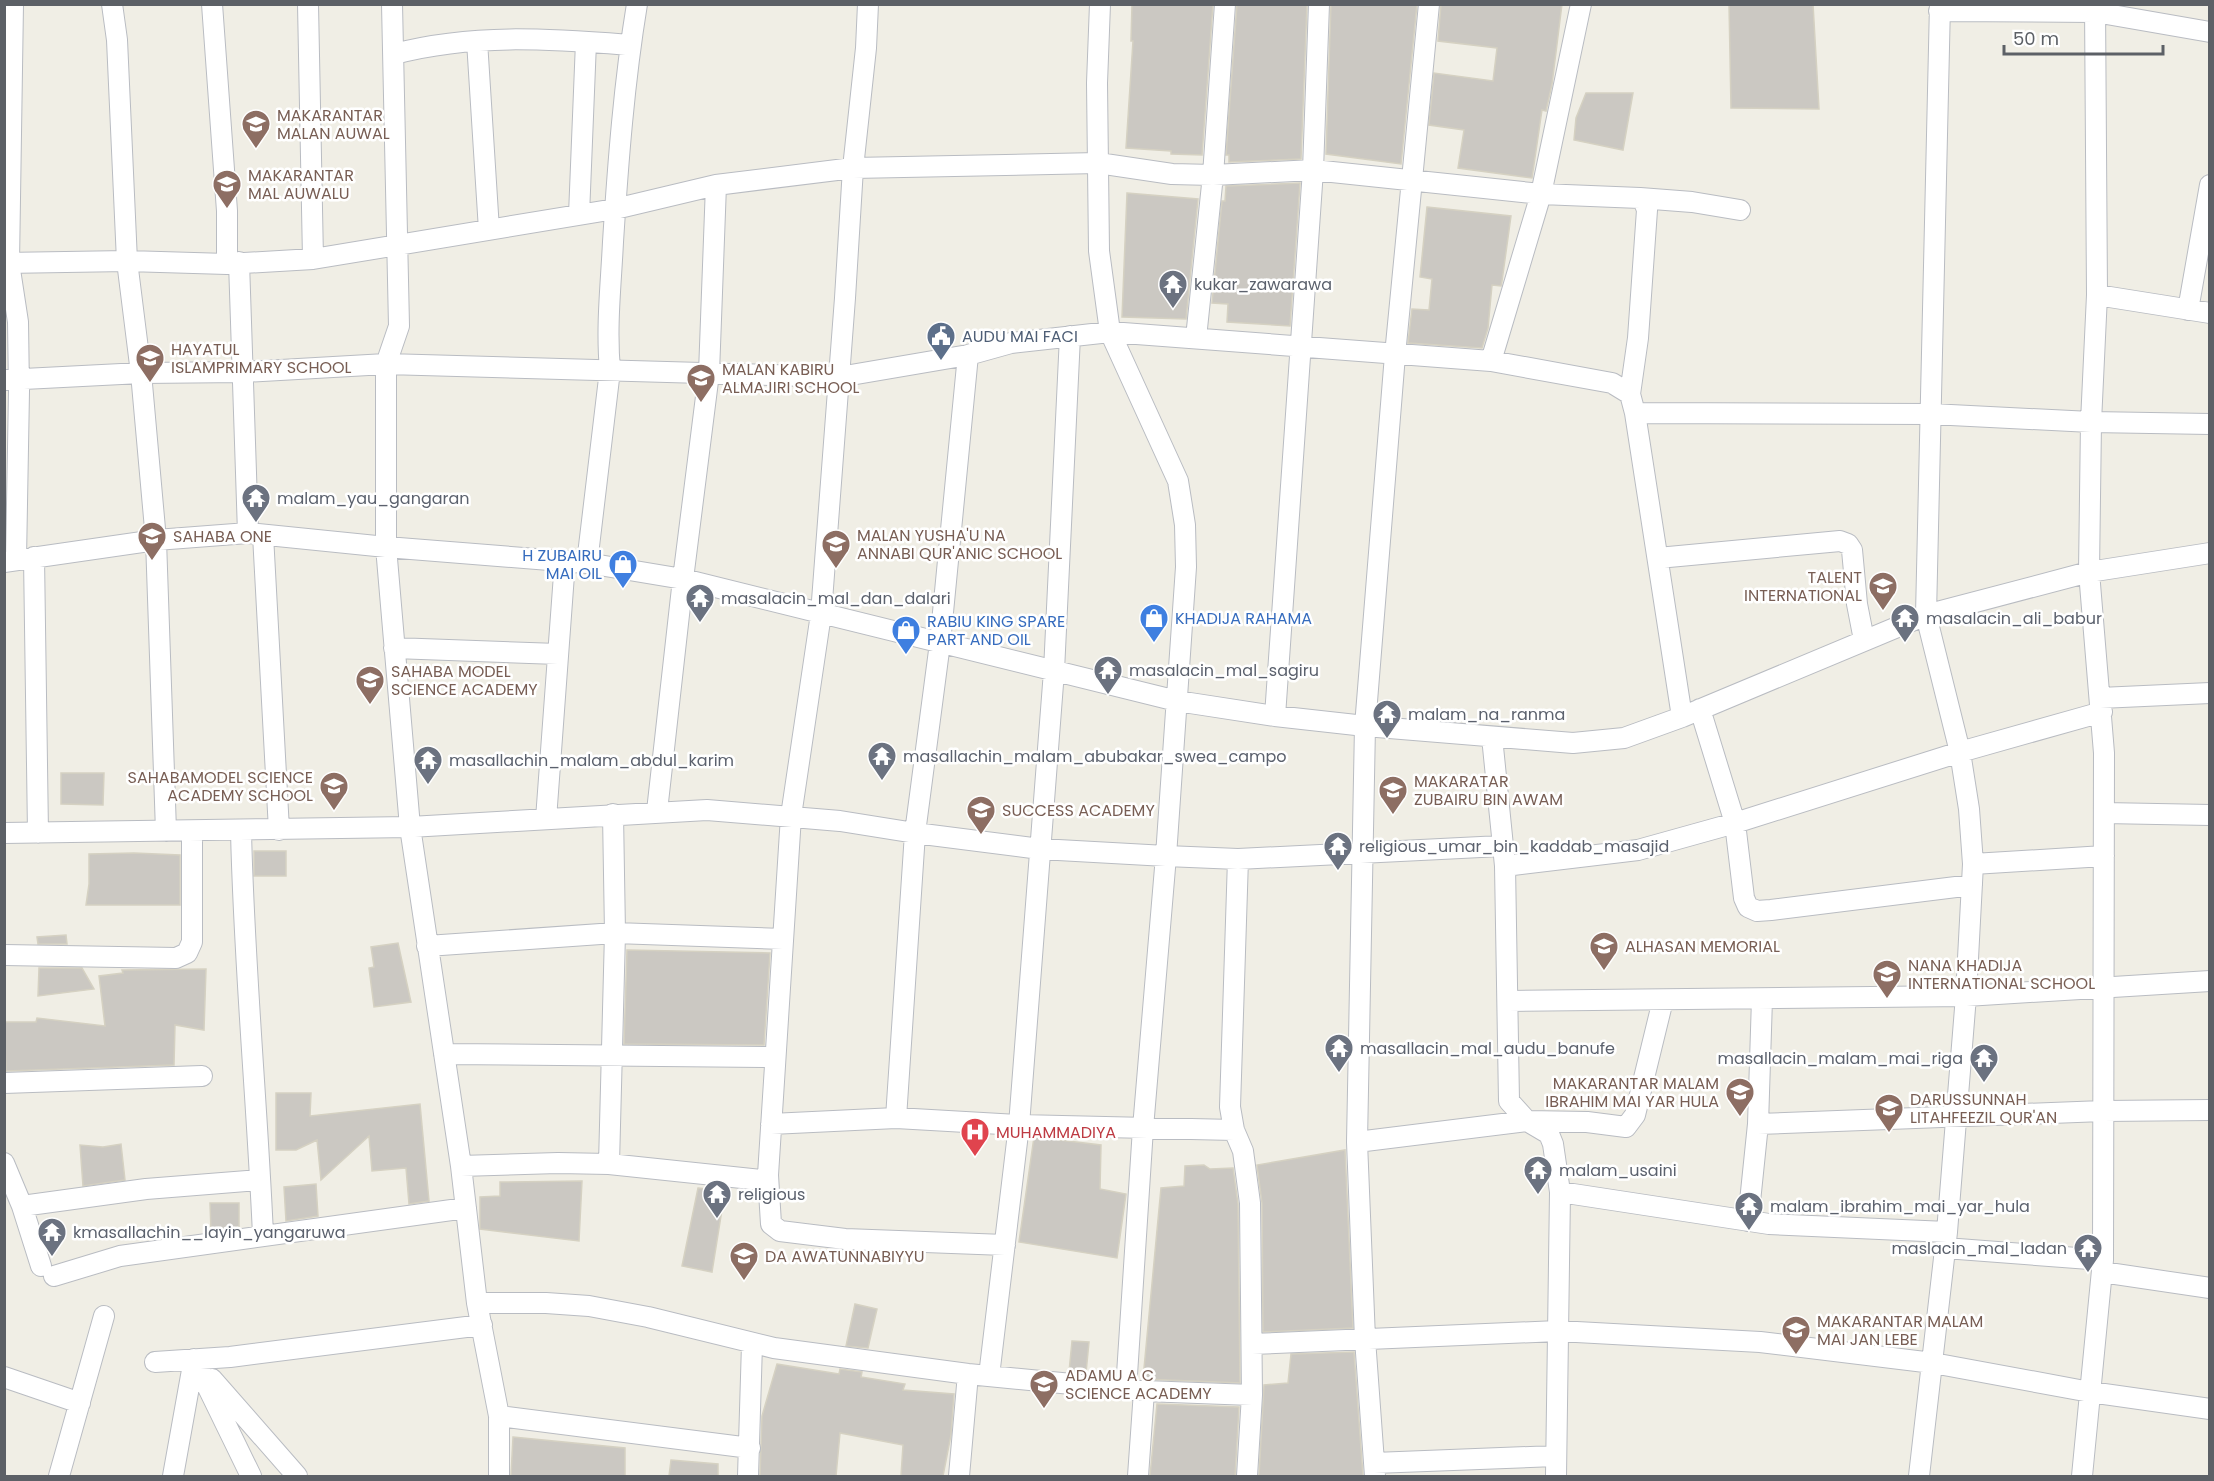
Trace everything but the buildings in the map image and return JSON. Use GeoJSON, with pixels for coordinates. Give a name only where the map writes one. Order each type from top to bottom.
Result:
{"type":"FeatureCollection","features":[{"type":"Feature","properties":{"kind":"street"},"geometry":{"type":"LineString","coordinates":[[13,4],[7,263],[18,322],[11,380],[11,451],[38,833]]}},
{"type":"Feature","properties":{"kind":"street"},"geometry":{"type":"LineString","coordinates":[[112,4],[117,40],[127,261],[141,373],[156,540],[166,831]]}},
{"type":"Feature","properties":{"kind":"street"},"geometry":{"type":"LineString","coordinates":[[213,4],[227,211],[244,372],[279,830]]}},
{"type":"Feature","properties":{"kind":"street"},"geometry":{"type":"LineString","coordinates":[[308,4],[313,258]]}},
{"type":"Feature","properties":{"kind":"street"},"geometry":{"type":"LineString","coordinates":[[392,4],[399,326],[386,364],[386,547],[410,827],[461,1166],[477,1303],[499,1416],[499,1476]]}},
{"type":"Feature","properties":{"kind":"street"},"geometry":{"type":"LineString","coordinates":[[587,563],[610,370],[607,345],[615,209],[630,45],[637,4]]}},
{"type":"Feature","properties":{"kind":"street"},"geometry":{"type":"LineString","coordinates":[[868,4],[866,48],[853,168],[821,614],[790,816],[768,1175],[771,1224],[780,1231],[845,1239],[1005,1245]]}},
{"type":"Feature","properties":{"kind":"street"},"geometry":{"type":"LineString","coordinates":[[1196,338],[1213,175],[1225,4]]}},
{"type":"Feature","properties":{"kind":"street"},"geometry":{"type":"LineString","coordinates":[[1275,716],[1312,170],[1319,4]]}},
{"type":"Feature","properties":{"kind":"street"},"geometry":{"type":"LineString","coordinates":[[1429,4],[1410,181],[1365,726],[1357,1142],[1365,1340],[1374,1470],[1555,1456]]}},
{"type":"Feature","properties":{"kind":"street"},"geometry":{"type":"LineString","coordinates":[[1491,361],[1541,194],[1581,4]]}},
{"type":"Feature","properties":{"kind":"street"},"geometry":{"type":"LineString","coordinates":[[1100,5],[1097,83],[1099,251],[1110,332],[1178,481],[1185,525],[1186,567],[1177,701],[1143,1128],[1135,1391],[1138,1476]]}},
{"type":"Feature","properties":{"kind":"street"},"geometry":{"type":"LineString","coordinates":[[1918,1476],[1946,1240],[1966,996],[1973,864],[1969,809],[1960,752],[1926,615],[1940,8],[2095,8],[2210,32]]}},
{"type":"Feature","properties":{"kind":"street"},"geometry":{"type":"LineString","coordinates":[[2082,1476],[2103,1266],[2104,753],[2089,572],[2091,422],[2097,295],[2095,8]]}},
{"type":"Feature","properties":{"kind":"street"},"geometry":{"type":"LineString","coordinates":[[394,54],[425,46],[527,38],[630,45]]}},
{"type":"Feature","properties":{"kind":"street"},"geometry":{"type":"LineString","coordinates":[[477,41],[489,230]]}},
{"type":"Feature","properties":{"kind":"street"},"geometry":{"type":"LineString","coordinates":[[579,215],[586,42]]}},
{"type":"Feature","properties":{"kind":"street"},"geometry":{"type":"LineString","coordinates":[[7,263],[127,261],[233,263],[313,258],[615,209],[716,185],[853,168],[1098,164],[1172,174],[1213,175],[1312,170],[1541,194],[1692,202],[1740,210]]}},
{"type":"Feature","properties":{"kind":"street"},"geometry":{"type":"LineString","coordinates":[[657,811],[709,373],[716,185]]}},
{"type":"Feature","properties":{"kind":"street"},"geometry":{"type":"LineString","coordinates":[[2188,310],[2210,185]]}},
{"type":"Feature","properties":{"kind":"street"},"geometry":{"type":"LineString","coordinates":[[1640,198],[1647,210],[1638,338],[1630,394],[1658,558],[1691,713],[1735,823],[1744,898],[1748,907],[1758,911],[1972,885]]}},
{"type":"Feature","properties":{"kind":"street"},"geometry":{"type":"LineString","coordinates":[[2097,295],[2210,313]]}},
{"type":"Feature","properties":{"kind":"street"},"geometry":{"type":"LineString","coordinates":[[11,380],[141,373],[244,372],[386,364],[839,377],[968,355],[1011,343],[1110,332],[1491,361],[1612,383],[1630,394]]}},
{"type":"Feature","properties":{"kind":"street"},"geometry":{"type":"LineString","coordinates":[[989,1376],[1020,1125],[1054,671],[1071,336]]}},
{"type":"Feature","properties":{"kind":"street"},"geometry":{"type":"LineString","coordinates":[[896,1118],[915,833],[940,643],[968,355]]}},
{"type":"Feature","properties":{"kind":"street"},"geometry":{"type":"LineString","coordinates":[[1635,413],[1931,414],[2091,422],[2210,424]]}},
{"type":"Feature","properties":{"kind":"street"},"geometry":{"type":"LineString","coordinates":[[18,560],[156,540],[255,534],[587,563],[683,579],[1177,701],[1275,716],[1365,726],[1573,743],[1624,738],[1691,713],[1926,615],[2089,572],[2210,553]]}},
{"type":"Feature","properties":{"kind":"street"},"geometry":{"type":"LineString","coordinates":[[1658,558],[1791,544],[1840,541],[1848,544],[1852,550],[1857,604],[1864,640]]}},
{"type":"Feature","properties":{"kind":"street"},"geometry":{"type":"LineString","coordinates":[[546,819],[565,561]]}},
{"type":"Feature","properties":{"kind":"street"},"geometry":{"type":"LineString","coordinates":[[394,648],[558,654]]}},
{"type":"Feature","properties":{"kind":"street"},"geometry":{"type":"LineString","coordinates":[[1505,866],[1638,850],[1735,823],[2101,705],[2210,693]]}},
{"type":"Feature","properties":{"kind":"street"},"geometry":{"type":"LineString","coordinates":[[1492,737],[1501,846],[1505,866],[1509,1101],[1527,1121],[1549,1134],[1553,1144],[1560,1192],[1556,1476]]}},
{"type":"Feature","properties":{"kind":"street"},"geometry":{"type":"LineString","coordinates":[[4,833],[410,827],[657,811],[707,810],[840,821],[1040,849],[1166,856],[1238,859],[1501,846]]}},
{"type":"Feature","properties":{"kind":"street"},"geometry":{"type":"LineString","coordinates":[[2104,813],[2210,815]]}},
{"type":"Feature","properties":{"kind":"street"},"geometry":{"type":"LineString","coordinates":[[609,1164],[615,933],[613,814]]}},
{"type":"Feature","properties":{"kind":"street"},"geometry":{"type":"LineString","coordinates":[[4,955],[176,958],[187,953],[192,942],[192,831]]}},
{"type":"Feature","properties":{"kind":"street"},"geometry":{"type":"LineString","coordinates":[[241,831],[247,983],[262,1235]]}},
{"type":"Feature","properties":{"kind":"street"},"geometry":{"type":"LineString","coordinates":[[1973,864],[2104,856]]}},
{"type":"Feature","properties":{"kind":"street"},"geometry":{"type":"LineString","coordinates":[[1238,859],[1230,1107],[1234,1130],[1243,1151],[1250,1203],[1252,1395],[1247,1476]]}},
{"type":"Feature","properties":{"kind":"street"},"geometry":{"type":"LineString","coordinates":[[428,946],[615,933],[783,939]]}},
{"type":"Feature","properties":{"kind":"street"},"geometry":{"type":"LineString","coordinates":[[1509,1001],[1966,996],[2210,981]]}},
{"type":"Feature","properties":{"kind":"street"},"geometry":{"type":"LineString","coordinates":[[1748,1221],[1758,1124],[1762,999]]}},
{"type":"Feature","properties":{"kind":"street"},"geometry":{"type":"LineString","coordinates":[[1357,1142],[1527,1121],[1587,1122],[1626,1128],[1635,1115],[1663,1000]]}},
{"type":"Feature","properties":{"kind":"street"},"geometry":{"type":"LineString","coordinates":[[444,1054],[775,1057]]}},
{"type":"Feature","properties":{"kind":"street"},"geometry":{"type":"LineString","coordinates":[[4,1083],[202,1076]]}},
{"type":"Feature","properties":{"kind":"street"},"geometry":{"type":"LineString","coordinates":[[1758,1124],[2103,1111],[2210,1110]]}},
{"type":"Feature","properties":{"kind":"street"},"geometry":{"type":"LineString","coordinates":[[771,1124],[896,1118],[1020,1125],[1234,1130]]}},
{"type":"Feature","properties":{"kind":"street"},"geometry":{"type":"LineString","coordinates":[[4,1163],[48,1271],[120,1256],[466,1208]]}},
{"type":"Feature","properties":{"kind":"street"},"geometry":{"type":"LineString","coordinates":[[461,1166],[609,1164],[761,1180],[768,1175]]}},
{"type":"Feature","properties":{"kind":"street"},"geometry":{"type":"LineString","coordinates":[[22,1206],[146,1189],[260,1180]]}},
{"type":"Feature","properties":{"kind":"street"},"geometry":{"type":"LineString","coordinates":[[1560,1192],[1769,1224],[1946,1240],[2103,1266],[2210,1288]]}},
{"type":"Feature","properties":{"kind":"street"},"geometry":{"type":"LineString","coordinates":[[477,1303],[546,1303],[589,1306],[648,1317],[752,1344],[968,1374],[1135,1391],[1252,1395]]}},
{"type":"Feature","properties":{"kind":"street"},"geometry":{"type":"LineString","coordinates":[[59,1476],[104,1316]]}},
{"type":"Feature","properties":{"kind":"street"},"geometry":{"type":"LineString","coordinates":[[155,1362],[230,1357],[482,1325]]}},
{"type":"Feature","properties":{"kind":"street"},"geometry":{"type":"LineString","coordinates":[[1252,1344],[1558,1330],[1760,1342],[1933,1363],[2090,1392],[2210,1409]]}},
{"type":"Feature","properties":{"kind":"street"},"geometry":{"type":"LineString","coordinates":[[748,1476],[752,1344]]}},
{"type":"Feature","properties":{"kind":"street"},"geometry":{"type":"LineString","coordinates":[[175,1476],[194,1359]]}},
{"type":"Feature","properties":{"kind":"street"},"geometry":{"type":"LineString","coordinates":[[194,1359],[251,1476]]}},
{"type":"Feature","properties":{"kind":"street"},"geometry":{"type":"LineString","coordinates":[[194,1359],[297,1476]]}},
{"type":"Feature","properties":{"kind":"street"},"geometry":{"type":"LineString","coordinates":[[959,1476],[968,1374]]}},
{"type":"Feature","properties":{"kind":"street"},"geometry":{"type":"LineString","coordinates":[[4,1377],[80,1403]]}},
{"type":"Feature","properties":{"kind":"street"},"geometry":{"type":"LineString","coordinates":[[175,1476],[192,1406]]}},
{"type":"Feature","properties":{"kind":"street"},"geometry":{"type":"LineString","coordinates":[[499,1416],[750,1448]]}},
{"type":"Feature","properties":{"kind":"place","name":"MAKARANTAR MALAN AUWAL"},"geometry":{"type":"Point","coordinates":[256,150]}},
{"type":"Feature","properties":{"kind":"place","name":"MAKARANTAR MAL AUWALU"},"geometry":{"type":"Point","coordinates":[227,210]}},
{"type":"Feature","properties":{"kind":"place","name":"kukar_zawarawa"},"geometry":{"type":"Point","coordinates":[1173,310]}},
{"type":"Feature","properties":{"kind":"place","name":"AUDU MAI FACI"},"geometry":{"type":"Point","coordinates":[941,362]}},
{"type":"Feature","properties":{"kind":"place","name":"HAYATUL ISLAMPRIMARY SCHOOL"},"geometry":{"type":"Point","coordinates":[150,384]}},
{"type":"Feature","properties":{"kind":"place","name":"MALAN KABIRU ALMAJIRI SCHOOL"},"geometry":{"type":"Point","coordinates":[701,404]}},
{"type":"Feature","properties":{"kind":"place","name":"malam_yau_gangaran"},"geometry":{"type":"Point","coordinates":[256,524]}},
{"type":"Feature","properties":{"kind":"place","name":"SAHABA ONE"},"geometry":{"type":"Point","coordinates":[152,562]}},
{"type":"Feature","properties":{"kind":"place","name":"MALAN YUSHA'U NA ANNABI QUR'ANIC SCHOOL"},"geometry":{"type":"Point","coordinates":[836,570]}},
{"type":"Feature","properties":{"kind":"place","name":"H ZUBAIRU MAI OIL"},"geometry":{"type":"Point","coordinates":[623,590]}},
{"type":"Feature","properties":{"kind":"place","name":"TALENT INTERNATIONAL"},"geometry":{"type":"Point","coordinates":[1883,612]}},
{"type":"Feature","properties":{"kind":"place","name":"masalacin_mal_dan_dalari"},"geometry":{"type":"Point","coordinates":[700,624]}},
{"type":"Feature","properties":{"kind":"place","name":"KHADIJA RAHAMA"},"geometry":{"type":"Point","coordinates":[1154,644]}},
{"type":"Feature","properties":{"kind":"place","name":"masalacin_ali_babur"},"geometry":{"type":"Point","coordinates":[1905,644]}},
{"type":"Feature","properties":{"kind":"place","name":"RABIU KING SPARE PART AND OIL"},"geometry":{"type":"Point","coordinates":[906,656]}},
{"type":"Feature","properties":{"kind":"place","name":"masalacin_mal_sagiru"},"geometry":{"type":"Point","coordinates":[1108,696]}},
{"type":"Feature","properties":{"kind":"place","name":"SAHABA MODEL SCIENCE ACADEMY"},"geometry":{"type":"Point","coordinates":[370,706]}},
{"type":"Feature","properties":{"kind":"place","name":"malam_na_ranma"},"geometry":{"type":"Point","coordinates":[1387,740]}},
{"type":"Feature","properties":{"kind":"place","name":"masallachin_malam_abubakar_swea_campo"},"geometry":{"type":"Point","coordinates":[882,782]}},
{"type":"Feature","properties":{"kind":"place","name":"masallachin_malam_abdul_karim"},"geometry":{"type":"Point","coordinates":[428,786]}},
{"type":"Feature","properties":{"kind":"place","name":"SAHABAMODEL SCIENCE ACADEMY SCHOOL"},"geometry":{"type":"Point","coordinates":[334,812]}},
{"type":"Feature","properties":{"kind":"place","name":"MAKARATAR ZUBAIRU BIN AWAM"},"geometry":{"type":"Point","coordinates":[1393,816]}},
{"type":"Feature","properties":{"kind":"place","name":"SUCCESS ACADEMY"},"geometry":{"type":"Point","coordinates":[981,836]}},
{"type":"Feature","properties":{"kind":"place","name":"religious_umar_bin_kaddab_masajid"},"geometry":{"type":"Point","coordinates":[1338,872]}},
{"type":"Feature","properties":{"kind":"place","name":"ALHASAN MEMORIAL"},"geometry":{"type":"Point","coordinates":[1604,972]}},
{"type":"Feature","properties":{"kind":"place","name":"NANA KHADIJA INTERNATIONAL SCHOOL"},"geometry":{"type":"Point","coordinates":[1887,1000]}},
{"type":"Feature","properties":{"kind":"place","name":"masallacin_mal_audu_banufe"},"geometry":{"type":"Point","coordinates":[1339,1074]}},
{"type":"Feature","properties":{"kind":"place","name":"masallacin_malam_mai_riga"},"geometry":{"type":"Point","coordinates":[1984,1084]}},
{"type":"Feature","properties":{"kind":"place","name":"MAKARANTAR MALAM IBRAHIM MAI YAR HULA"},"geometry":{"type":"Point","coordinates":[1740,1118]}},
{"type":"Feature","properties":{"kind":"place","name":"DARUSSUNNAH LITAHFEEZIL QUR'AN"},"geometry":{"type":"Point","coordinates":[1889,1134]}},
{"type":"Feature","properties":{"kind":"place","name":"MUHAMMADIYA"},"geometry":{"type":"Point","coordinates":[975,1158]}},
{"type":"Feature","properties":{"kind":"place","name":"malam_usaini"},"geometry":{"type":"Point","coordinates":[1538,1196]}},
{"type":"Feature","properties":{"kind":"place","name":"religious"},"geometry":{"type":"Point","coordinates":[717,1220]}},
{"type":"Feature","properties":{"kind":"place","name":"malam_ibrahim_mai_yar_hula"},"geometry":{"type":"Point","coordinates":[1749,1232]}},
{"type":"Feature","properties":{"kind":"place","name":"kmasallachin__layin_yangaruwa"},"geometry":{"type":"Point","coordinates":[52,1258]}},
{"type":"Feature","properties":{"kind":"place","name":"maslacin_mal_ladan"},"geometry":{"type":"Point","coordinates":[2088,1274]}},
{"type":"Feature","properties":{"kind":"place","name":"DA AWATUNNABIYYU"},"geometry":{"type":"Point","coordinates":[744,1282]}},
{"type":"Feature","properties":{"kind":"place","name":"MAKARANTAR MALAM MAI JAN LEBE"},"geometry":{"type":"Point","coordinates":[1796,1356]}},
{"type":"Feature","properties":{"kind":"place","name":"ADAMU A C SCIENCE ACADEMY"},"geometry":{"type":"Point","coordinates":[1044,1410]}}]}
